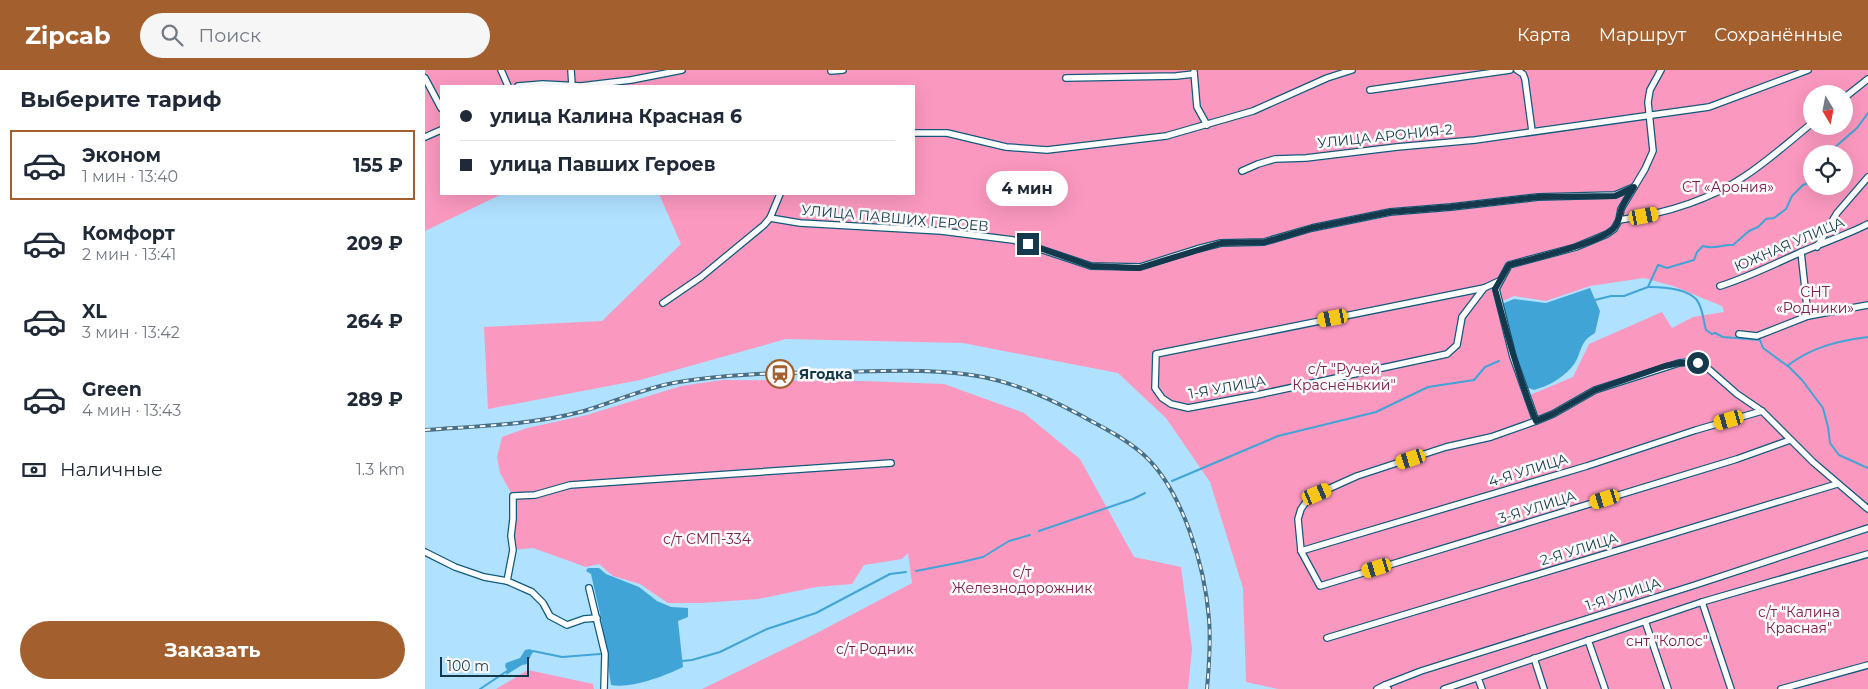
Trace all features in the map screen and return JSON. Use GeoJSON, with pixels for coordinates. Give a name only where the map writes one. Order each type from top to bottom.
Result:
{"type":"FeatureCollection","features":[{"type":"Feature","properties":{"kind":"street"},"geometry":{"type":"LineString","coordinates":[[501,70],[508,85]]}},
{"type":"Feature","properties":{"kind":"street"},"geometry":{"type":"LineString","coordinates":[[571,70],[572,85]]}},
{"type":"Feature","properties":{"kind":"street"},"geometry":{"type":"LineString","coordinates":[[530,85],[572,85],[631,80],[682,70]]}},
{"type":"Feature","properties":{"kind":"street"},"geometry":{"type":"LineString","coordinates":[[831,71],[843,70]]}},
{"type":"Feature","properties":{"kind":"street"},"geometry":{"type":"LineString","coordinates":[[915,133],[947,133],[1007,147],[1047,150],[1166,136],[1253,111],[1327,78],[1353,70]]}},
{"type":"Feature","properties":{"kind":"street"},"geometry":{"type":"LineString","coordinates":[[1370,90],[1510,70]]}},
{"type":"Feature","properties":{"kind":"street"},"geometry":{"type":"LineString","coordinates":[[1517,70],[1523,74],[1525,80],[1532,131]]}},
{"type":"Feature","properties":{"kind":"street"},"geometry":{"type":"LineString","coordinates":[[1536,421],[1513,357],[1495,289],[1509,265],[1576,246],[1607,234],[1614,229],[1619,220],[1621,209],[1645,169],[1653,151],[1647,102],[1650,90],[1661,70]]}},
{"type":"Feature","properties":{"kind":"street","name":"УЛИЦА АРОНИЯ-2"},"geometry":{"type":"LineString","coordinates":[[1242,171],[1275,159],[1306,158],[1475,140],[1719,104],[1808,70]]}},
{"type":"Feature","properties":{"kind":"street"},"geometry":{"type":"LineString","coordinates":[[1066,78],[1175,76],[1193,72],[1197,107],[1207,125]]}},
{"type":"Feature","properties":{"kind":"street"},"geometry":{"type":"LineString","coordinates":[[425,78],[440,106]]}},
{"type":"Feature","properties":{"kind":"street"},"geometry":{"type":"LineString","coordinates":[[1853,91],[1868,79]]}},
{"type":"Feature","properties":{"kind":"street"},"geometry":{"type":"LineString","coordinates":[[425,137],[440,130]]}},
{"type":"Feature","properties":{"kind":"street"},"geometry":{"type":"LineString","coordinates":[[1619,220],[1658,214],[1710,195],[1745,176],[1803,130]]}},
{"type":"Feature","properties":{"kind":"street"},"geometry":{"type":"LineString","coordinates":[[1817,247],[1837,213],[1868,177]]}},
{"type":"Feature","properties":{"kind":"street","name":"УЛИЦА ПАВШИХ ГЕРОЕВ"},"geometry":{"type":"LineString","coordinates":[[770,218],[800,224],[893,227],[1013,240],[1091,266],[1139,268],[1221,243],[1265,242],[1312,228],[1390,212],[1538,197],[1615,196],[1634,187]]}},
{"type":"Feature","properties":{"kind":"street"},"geometry":{"type":"LineString","coordinates":[[663,303],[733,252],[770,218],[780,195]]}},
{"type":"Feature","properties":{"kind":"street","name":"ЮЖНАЯ УЛИЦА"},"geometry":{"type":"LineString","coordinates":[[1720,286],[1817,247],[1868,224]]}},
{"type":"Feature","properties":{"kind":"street"},"geometry":{"type":"LineString","coordinates":[[1801,252],[1808,316]]}},
{"type":"Feature","properties":{"kind":"street","name":"1-Я УЛИЦА"},"geometry":{"type":"LineString","coordinates":[[1484,288],[1462,317],[1457,345],[1447,354],[1188,408],[1171,404],[1162,398],[1155,388],[1156,354],[1484,288],[1499,281]]}},
{"type":"Feature","properties":{"kind":"street"},"geometry":{"type":"LineString","coordinates":[[1739,334],[1757,336],[1808,316],[1868,305]]}},
{"type":"Feature","properties":{"kind":"street"},"geometry":{"type":"LineString","coordinates":[[1301,551],[1298,519],[1305,502],[1317,494],[1357,476],[1447,447],[1491,437],[1536,421],[1553,414],[1595,390],[1665,366],[1690,362],[1704,365],[1737,394],[1762,411],[1837,484],[1868,509]]}},
{"type":"Feature","properties":{"kind":"street","name":"4-Я УЛИЦА"},"geometry":{"type":"LineString","coordinates":[[1301,551],[1587,466],[1696,430],[1762,411]]}},
{"type":"Feature","properties":{"kind":"street","name":"3-Я УЛИЦА"},"geometry":{"type":"LineString","coordinates":[[1301,551],[1320,586],[1737,459],[1790,440]]}},
{"type":"Feature","properties":{"kind":"street"},"geometry":{"type":"LineString","coordinates":[[507,580],[513,550],[511,536],[514,512],[513,496],[535,495],[569,485],[891,463]]}},
{"type":"Feature","properties":{"kind":"street","name":"2-Я УЛИЦА"},"geometry":{"type":"LineString","coordinates":[[1327,638],[1837,484]]}},
{"type":"Feature","properties":{"kind":"street","name":"1-Я УЛИЦА"},"geometry":{"type":"LineString","coordinates":[[1377,689],[1387,687],[1421,672],[1868,528]]}},
{"type":"Feature","properties":{"kind":"street"},"geometry":{"type":"LineString","coordinates":[[425,552],[455,567],[483,577],[507,580],[533,592],[543,603],[550,616],[567,625],[597,618]]}},
{"type":"Feature","properties":{"kind":"street"},"geometry":{"type":"LineString","coordinates":[[1444,689],[1702,602],[1868,554]]}},
{"type":"Feature","properties":{"kind":"street"},"geometry":{"type":"LineString","coordinates":[[589,588],[605,654],[604,689]]}},
{"type":"Feature","properties":{"kind":"street"},"geometry":{"type":"LineString","coordinates":[[1702,602],[1731,689]]}},
{"type":"Feature","properties":{"kind":"street"},"geometry":{"type":"LineString","coordinates":[[1645,621],[1669,689]]}},
{"type":"Feature","properties":{"kind":"street"},"geometry":{"type":"LineString","coordinates":[[1588,640],[1605,689]]}},
{"type":"Feature","properties":{"kind":"street"},"geometry":{"type":"LineString","coordinates":[[1534,658],[1544,689]]}},
{"type":"Feature","properties":{"kind":"street"},"geometry":{"type":"LineString","coordinates":[[1781,689],[1868,665]]}},
{"type":"Feature","properties":{"kind":"street"},"geometry":{"type":"LineString","coordinates":[[1478,678],[1482,689]]}},
{"type":"Feature","properties":{"kind":"green space"},"geometry":{"type":"Polygon","coordinates":[[[425,70],[1868,70],[1868,689],[1278,689],[1246,682],[1243,588],[1210,482],[1166,418],[1118,373],[963,343],[786,339],[640,380],[488,409],[484,327],[602,321],[681,244],[659,195],[915,195],[915,85],[440,85],[440,195],[500,195],[425,231],[425,70]],[[1644,278],[1590,286],[1546,301],[1514,296],[1496,304],[1523,398],[1573,377],[1589,344],[1662,312],[1672,328],[1693,317],[1724,312],[1722,306],[1673,286],[1644,278]]]}},
{"type":"Feature","properties":{"kind":"green space","name":"с/т Железнодорожник"},"geometry":{"type":"Polygon","coordinates":[[[722,380],[862,381],[944,384],[1024,413],[1080,459],[1134,557],[1181,567],[1192,649],[1188,689],[702,689],[815,634],[912,583],[908,553],[902,559],[864,565],[852,584],[816,587],[758,599],[668,603],[640,584],[613,576],[599,564],[586,567],[533,548],[513,550],[513,496],[500,473],[497,457],[502,437],[527,428],[587,415],[681,386],[722,380]]]}},
{"type":"Feature","properties":{"kind":"green space"},"geometry":{"type":"Polygon","coordinates":[[[528,670],[593,684],[594,689],[496,689],[528,670]]]}},
{"type":"Feature","properties":{"kind":"water"},"geometry":{"type":"Polygon","coordinates":[[[1590,288],[1600,311],[1595,333],[1585,341],[1575,363],[1563,376],[1534,390],[1526,387],[1502,304],[1514,299],[1546,303],[1590,288]]]}},
{"type":"Feature","properties":{"kind":"water"},"geometry":{"type":"Polygon","coordinates":[[[588,568],[599,568],[606,574],[639,587],[657,601],[671,607],[688,608],[688,617],[678,621],[683,667],[657,678],[637,683],[619,686],[611,685],[601,618],[591,574],[586,571],[588,568]]]}},
{"type":"Feature","properties":{"kind":"water"},"geometry":{"type":"Polygon","coordinates":[[[530,649],[533,651],[527,664],[506,675],[506,663],[520,658],[525,650],[530,649]]]}},
{"type":"Feature","properties":{"kind":"waterway"},"geometry":{"type":"LineString","coordinates":[[1837,145],[1857,128],[1868,113]]}},
{"type":"Feature","properties":{"kind":"waterway"},"geometry":{"type":"LineString","coordinates":[[1594,302],[1595,300],[1611,296],[1624,296],[1648,287],[1658,265],[1667,268],[1694,260],[1697,252],[1703,246],[1733,245],[1766,219],[1774,218],[1786,209],[1792,196],[1803,185]]}},
{"type":"Feature","properties":{"kind":"waterway"},"geometry":{"type":"LineString","coordinates":[[1649,287],[1674,289],[1691,295],[1700,306],[1706,330],[1712,334],[1715,333],[1723,337],[1760,340],[1763,348],[1789,367],[1802,380],[1823,408],[1830,443],[1839,455],[1868,468]]}},
{"type":"Feature","properties":{"kind":"waterway"},"geometry":{"type":"LineString","coordinates":[[1787,366],[1796,359],[1825,346],[1868,337]]}},
{"type":"Feature","properties":{"kind":"waterway"},"geometry":{"type":"LineString","coordinates":[[1172,481],[1278,436],[1376,412],[1428,387],[1474,380],[1485,367],[1499,361]]}},
{"type":"Feature","properties":{"kind":"waterway"},"geometry":{"type":"LineString","coordinates":[[1039,531],[1133,499],[1145,493]]}},
{"type":"Feature","properties":{"kind":"waterway"},"geometry":{"type":"LineString","coordinates":[[916,571],[983,557],[1009,541],[1030,535]]}},
{"type":"Feature","properties":{"kind":"waterway"},"geometry":{"type":"LineString","coordinates":[[682,661],[720,652],[767,629],[816,613],[890,574],[906,572]]}},
{"type":"Feature","properties":{"kind":"waterway"},"geometry":{"type":"LineString","coordinates":[[531,653],[533,651],[562,657],[600,654]]}},
{"type":"Feature","properties":{"kind":"waterway"},"geometry":{"type":"LineString","coordinates":[[480,689],[507,671]]}},
{"type":"Feature","properties":{"kind":"railway"},"geometry":{"type":"LineString","coordinates":[[425,430],[505,424],[564,416],[667,384],[739,375],[930,371],[966,374],[1009,384],[1057,403],[1121,438],[1144,455],[1158,470],[1170,488],[1190,531],[1207,598],[1210,628],[1207,689]]}},
{"type":"Feature","properties":{"kind":"place","name":"Ягодка"},"geometry":{"type":"Point","coordinates":[780,374]}},
{"type":"Feature","properties":{"kind":"route"},"geometry":{"type":"LineString","coordinates":[[1028,244],[1091,266],[1139,268],[1176,255],[1221,243],[1265,242],[1312,228],[1390,212],[1538,197],[1615,196],[1634,187],[1621,209],[1619,220],[1614,229],[1607,234],[1576,246],[1509,265],[1495,289],[1513,357],[1532,411],[1536,421],[1553,414],[1595,390],[1665,366],[1690,362],[1698,363]]}},
{"type":"Feature","properties":{"kind":"park label","name":"СТ «Арония»"},"geometry":{"type":"Point","coordinates":[1728,187]}},
{"type":"Feature","properties":{"kind":"park label","name":"СНТ «Родники»"},"geometry":{"type":"Point","coordinates":[1815,300]}},
{"type":"Feature","properties":{"kind":"park label","name":"с/т \"Ручей Красненький\""},"geometry":{"type":"Point","coordinates":[1344,378]}},
{"type":"Feature","properties":{"kind":"park label","name":"с/т СМП-334"},"geometry":{"type":"Point","coordinates":[707,539]}},
{"type":"Feature","properties":{"kind":"park label","name":"с/т \"Калина Красная\""},"geometry":{"type":"Point","coordinates":[1799,620]}},
{"type":"Feature","properties":{"kind":"park label","name":"снт \"Колос\""},"geometry":{"type":"Point","coordinates":[1667,641]}},
{"type":"Feature","properties":{"kind":"park label","name":"с/т Родник"},"geometry":{"type":"Point","coordinates":[875,649]}}]}
